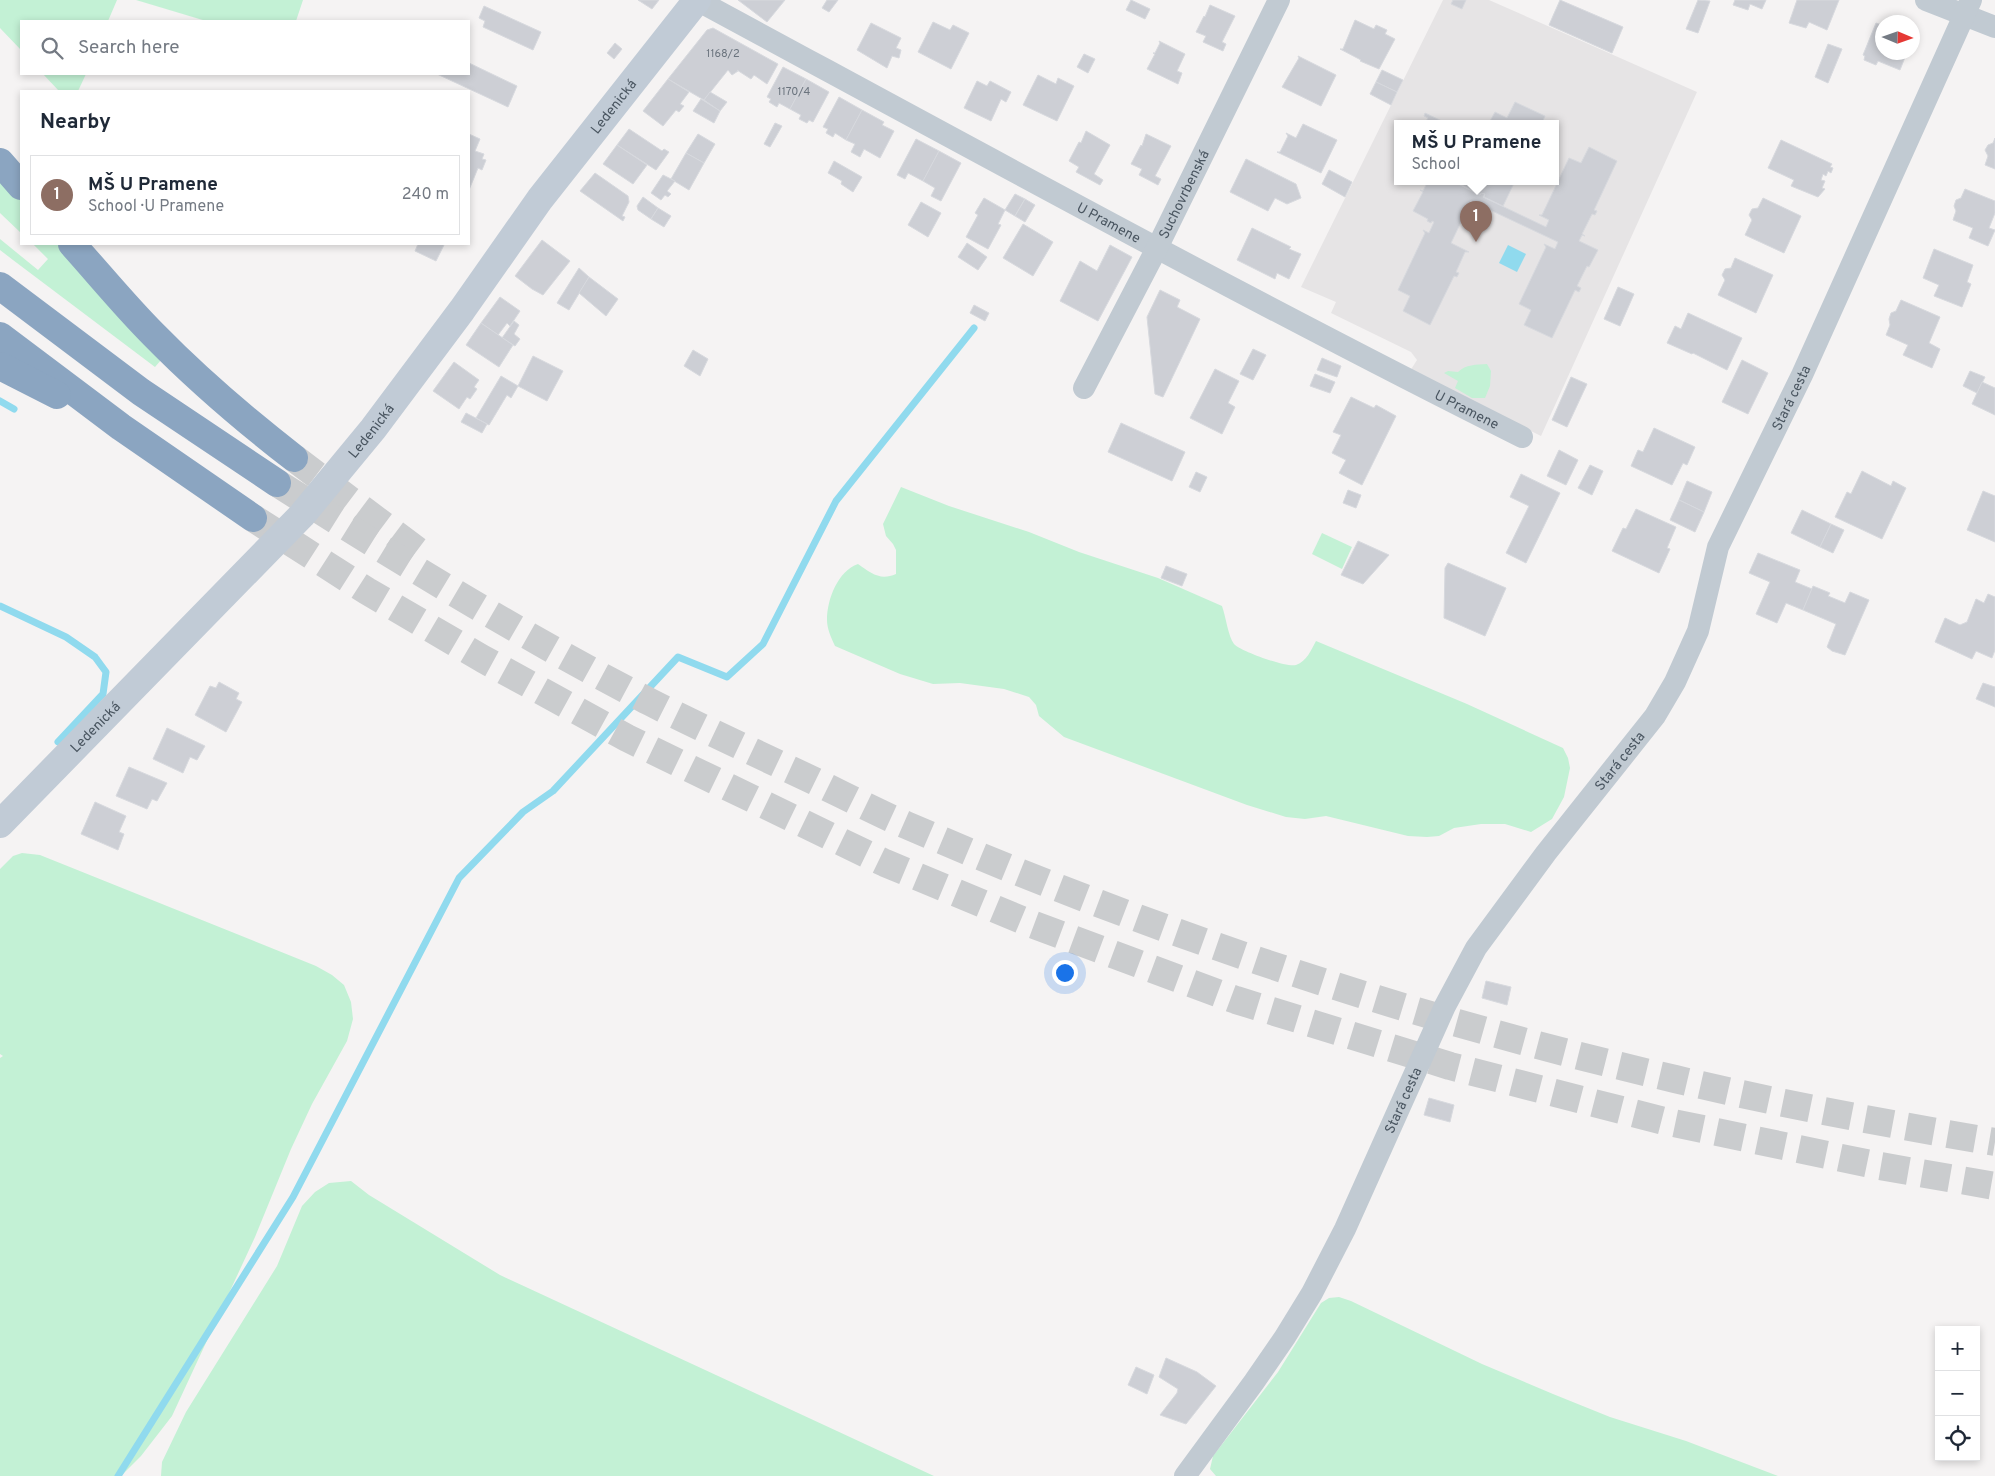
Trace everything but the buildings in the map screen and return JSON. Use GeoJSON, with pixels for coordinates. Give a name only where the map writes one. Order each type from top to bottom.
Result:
{"type":"FeatureCollection","features":[{"type":"Feature","properties":{"kind":"highway"},"geometry":{"type":"LineString","coordinates":[[0,162],[20,185]]}},
{"type":"Feature","properties":{"kind":"highway"},"geometry":{"type":"LineString","coordinates":[[73,245],[152,334],[187,368],[222,400],[294,458]]}},
{"type":"Feature","properties":{"kind":"highway"},"geometry":{"type":"LineString","coordinates":[[0,286],[142,392],[277,483]]}},
{"type":"Feature","properties":{"kind":"highway"},"geometry":{"type":"LineString","coordinates":[[0,336],[121,427],[253,518]]}},
{"type":"Feature","properties":{"kind":"highway"},"geometry":{"type":"LineString","coordinates":[[0,366],[121,427]]}},
{"type":"Feature","properties":{"kind":"main road","name":"Ledenická"},"geometry":{"type":"LineString","coordinates":[[0,824],[302,515],[373,430],[462,310],[540,199],[697,0]]}},
{"type":"Feature","properties":{"kind":"street","name":"U Pramene"},"geometry":{"type":"LineString","coordinates":[[697,0],[1156,248],[1522,437]]}},
{"type":"Feature","properties":{"kind":"street","name":"Suchovrbenská"},"geometry":{"type":"LineString","coordinates":[[1084,388],[1279,0]]}},
{"type":"Feature","properties":{"kind":"street"},"geometry":{"type":"LineString","coordinates":[[1926,0],[1968,8],[1995,27]]}},
{"type":"Feature","properties":{"kind":"street","name":"Stará cesta"},"geometry":{"type":"LineString","coordinates":[[1185,1476],[1254,1382],[1312,1293],[1345,1229],[1445,1006],[1476,948],[1546,853],[1655,716],[1675,682],[1698,631],[1718,547],[1802,375],[1968,8]]}},
{"type":"Feature","properties":{"kind":"shaded area"},"geometry":{"type":"Polygon","coordinates":[[[1443,0],[1489,0],[1697,92],[1541,436],[1410,371],[1417,360],[1411,352],[1331,313],[1336,302],[1301,287],[1443,0]]]}},
{"type":"Feature","properties":{"kind":"green space"},"geometry":{"type":"Polygon","coordinates":[[[0,0],[117,0],[108,20],[20,20],[20,49],[0,28],[0,0]]]}},
{"type":"Feature","properties":{"kind":"green space"},"geometry":{"type":"Polygon","coordinates":[[[136,0],[303,0],[296,20],[203,20],[136,0]]]}},
{"type":"Feature","properties":{"kind":"green space"},"geometry":{"type":"Polygon","coordinates":[[[44,75],[86,75],[78,90],[58,90],[44,75]]]}},
{"type":"Feature","properties":{"kind":"green space"},"geometry":{"type":"Polygon","coordinates":[[[0,177],[20,200],[20,232],[0,213],[0,177]]]}},
{"type":"Feature","properties":{"kind":"green space"},"geometry":{"type":"Polygon","coordinates":[[[0,239],[38,270],[48,259],[34,245],[60,245],[161,360],[155,367],[0,250],[0,239]]]}},
{"type":"Feature","properties":{"kind":"green space"},"geometry":{"type":"Polygon","coordinates":[[[1487,364],[1491,371],[1490,386],[1485,398],[1472,398],[1455,388],[1458,381],[1444,373],[1448,371],[1458,372],[1468,366],[1487,364]]]}},
{"type":"Feature","properties":{"kind":"green space"},"geometry":{"type":"Polygon","coordinates":[[[901,487],[949,506],[1158,578],[1222,606],[1234,644],[1254,655],[1274,662],[1296,665],[1306,658],[1316,641],[1467,704],[1563,748],[1570,768],[1564,797],[1552,819],[1531,832],[1505,824],[1481,824],[1454,828],[1439,836],[1408,836],[1326,816],[1305,819],[1286,817],[1247,805],[1064,737],[1039,716],[1036,705],[1029,697],[1004,689],[960,683],[933,684],[900,674],[835,646],[827,620],[829,603],[839,579],[858,564],[876,575],[885,577],[896,574],[896,550],[886,536],[883,524],[901,487]]]}},
{"type":"Feature","properties":{"kind":"green space"},"geometry":{"type":"Polygon","coordinates":[[[1322,533],[1352,547],[1342,569],[1312,554],[1322,533]]]}},
{"type":"Feature","properties":{"kind":"green space"},"geometry":{"type":"Polygon","coordinates":[[[22,853],[40,855],[316,966],[332,975],[344,985],[351,1002],[353,1019],[347,1041],[312,1104],[291,1149],[255,1237],[172,1416],[141,1456],[121,1476],[0,1476],[0,1058],[3,1056],[0,1054],[0,869],[13,856],[22,853]]]}},
{"type":"Feature","properties":{"kind":"green space"},"geometry":{"type":"Polygon","coordinates":[[[351,1181],[369,1195],[500,1275],[934,1476],[161,1476],[162,1462],[186,1412],[277,1266],[302,1206],[315,1192],[329,1183],[351,1181]]]}},
{"type":"Feature","properties":{"kind":"green space"},"geometry":{"type":"Polygon","coordinates":[[[1339,1297],[1482,1364],[1553,1394],[1610,1417],[1686,1441],[1778,1476],[1216,1476],[1210,1469],[1213,1456],[1278,1372],[1321,1303],[1329,1298],[1339,1297]]]}},
{"type":"Feature","properties":{"kind":"water"},"geometry":{"type":"Polygon","coordinates":[[[1508,245],[1526,254],[1517,272],[1499,263],[1508,245]]]}},
{"type":"Feature","properties":{"kind":"waterway"},"geometry":{"type":"LineString","coordinates":[[118,1476],[293,1197],[459,878],[523,812],[553,791],[678,657],[727,677],[763,644],[836,501],[974,328]]}},
{"type":"Feature","properties":{"kind":"waterway"},"geometry":{"type":"LineString","coordinates":[[0,401],[14,409]]}},
{"type":"Feature","properties":{"kind":"waterway"},"geometry":{"type":"LineString","coordinates":[[0,606],[66,637],[95,657],[106,672],[103,694],[58,742]]}},
{"type":"Feature","properties":{"kind":"tunnel"},"geometry":{"type":"LineString","coordinates":[[294,458],[427,558]]}},
{"type":"Feature","properties":{"kind":"tunnel"},"geometry":{"type":"LineString","coordinates":[[277,483],[459,595],[552,649],[646,700],[891,818],[999,864],[1094,901],[1189,937],[1285,970],[1479,1029],[1715,1088],[1875,1121],[1995,1142]]}},
{"type":"Feature","properties":{"kind":"tunnel"},"geometry":{"type":"LineString","coordinates":[[253,518],[367,591],[483,659],[627,738],[885,863],[1029,923],[1236,1000],[1450,1066],[1664,1121],[1880,1166],[1995,1186]]}},
{"type":"Feature","properties":{"kind":"place","name":"MŠ U Pramene"},"geometry":{"type":"Point","coordinates":[1476,242]}}]}
